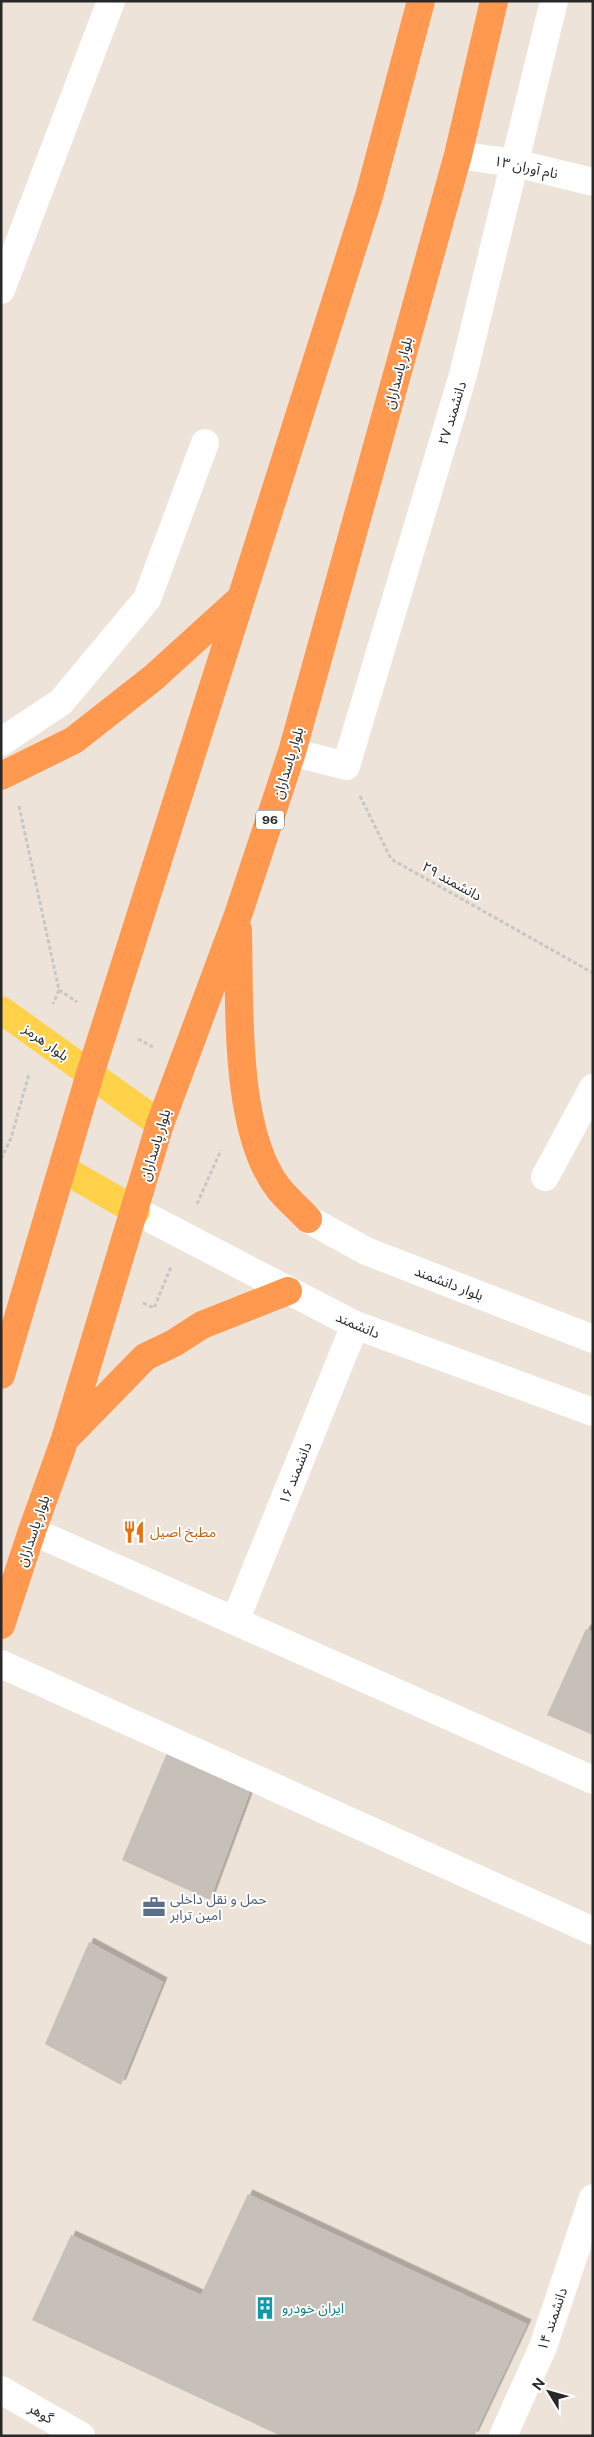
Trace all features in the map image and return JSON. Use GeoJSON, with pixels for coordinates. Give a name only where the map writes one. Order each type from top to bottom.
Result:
{"type":"FeatureCollection","features":[{"type":"Feature","properties":{"kind":"highway"},"geometry":{"type":"LineString","coordinates":[[1,1375],[90,1074],[369,196],[421,1]]}},
{"type":"Feature","properties":{"kind":"highway","name":"بلوار پاسداران"},"geometry":{"type":"LineString","coordinates":[[1,1624],[65,1439],[136,1211],[160,1124],[238,915],[292,752],[458,155],[494,1]]}},
{"type":"Feature","properties":{"kind":"highway"},"geometry":{"type":"LineString","coordinates":[[6,774],[74,740],[153,678],[242,598]]}},
{"type":"Feature","properties":{"kind":"highway"},"geometry":{"type":"LineString","coordinates":[[238,915],[246,1097],[255,1143],[278,1188],[308,1219]]}},
{"type":"Feature","properties":{"kind":"highway"},"geometry":{"type":"LineString","coordinates":[[65,1439],[145,1357],[174,1343],[202,1325],[288,1291]]}},
{"type":"Feature","properties":{"kind":"main road","name":"بلوار هرمز"},"geometry":{"type":"LineString","coordinates":[[1,1010],[160,1124]]}},
{"type":"Feature","properties":{"kind":"main road"},"geometry":{"type":"LineString","coordinates":[[63,1169],[136,1211]]}},
{"type":"Feature","properties":{"kind":"street"},"geometry":{"type":"LineString","coordinates":[[1,290],[112,1]]}},
{"type":"Feature","properties":{"kind":"street","name":"دانشمند ۲۷"},"geometry":{"type":"LineString","coordinates":[[346,766],[463,375],[554,1]]}},
{"type":"Feature","properties":{"kind":"street","name":"نام آوران ۱۳"},"geometry":{"type":"LineString","coordinates":[[458,155],[514,163],[593,182]]}},
{"type":"Feature","properties":{"kind":"street"},"geometry":{"type":"LineString","coordinates":[[1,742],[61,702],[147,599],[205,443]]}},
{"type":"Feature","properties":{"kind":"street"},"geometry":{"type":"LineString","coordinates":[[292,752],[346,766]]}},
{"type":"Feature","properties":{"kind":"street"},"geometry":{"type":"LineString","coordinates":[[545,1177],[593,1088]]}},
{"type":"Feature","properties":{"kind":"street","name":"دانشمند"},"geometry":{"type":"LineString","coordinates":[[136,1211],[354,1325],[593,1412]]}},
{"type":"Feature","properties":{"kind":"street","name":"بلوار دانشمند"},"geometry":{"type":"LineString","coordinates":[[308,1219],[366,1251],[593,1339]]}},
{"type":"Feature","properties":{"kind":"street","name":"دانشمند ۱۶"},"geometry":{"type":"LineString","coordinates":[[235,1621],[354,1325]]}},
{"type":"Feature","properties":{"kind":"street"},"geometry":{"type":"LineString","coordinates":[[32,1530],[593,1780]]}},
{"type":"Feature","properties":{"kind":"street"},"geometry":{"type":"LineString","coordinates":[[1,1664],[593,1931]]}},
{"type":"Feature","properties":{"kind":"street","name":"دانشمند ۱۴"},"geometry":{"type":"LineString","coordinates":[[503,2436],[543,2346],[593,2198]]}},
{"type":"Feature","properties":{"kind":"street","name":"گوهر"},"geometry":{"type":"LineString","coordinates":[[1,2390],[81,2436]]}},
{"type":"Feature","properties":{"kind":"path","name":"دانشمند ۲۹"},"geometry":{"type":"LineString","coordinates":[[346,766],[391,859],[593,973]]}},
{"type":"Feature","properties":{"kind":"path"},"geometry":{"type":"LineString","coordinates":[[6,774],[59,990]]}},
{"type":"Feature","properties":{"kind":"building"},"geometry":{"type":"Polygon","coordinates":[[[586,1629],[593,1632],[593,1735],[547,1715],[586,1629]]]}},
{"type":"Feature","properties":{"kind":"building"},"geometry":{"type":"Polygon","coordinates":[[[169,1748],[251,1789],[210,1900],[122,1860],[169,1748]]]}},
{"type":"Feature","properties":{"kind":"building"},"geometry":{"type":"Polygon","coordinates":[[[89,1942],[163,1982],[121,2085],[45,2044],[89,1942]]]}},
{"type":"Feature","properties":{"kind":"building","name":"ایران خودرو"},"geometry":{"type":"Polygon","coordinates":[[[248,2194],[527,2324],[474,2436],[281,2436],[32,2320],[71,2235],[201,2295],[248,2194]]]}},
{"type":"Feature","properties":{"kind":"place","name":"مطبخ اصیل"},"geometry":{"type":"Point","coordinates":[134,1532]}},
{"type":"Feature","properties":{"kind":"place","name":"حمل و نقل داخلى امین ترابر"},"geometry":{"type":"Point","coordinates":[154,1907]}},
{"type":"Feature","properties":{"kind":"place","name":"ایران خودرو"},"geometry":{"type":"Point","coordinates":[265,2308]}}]}
